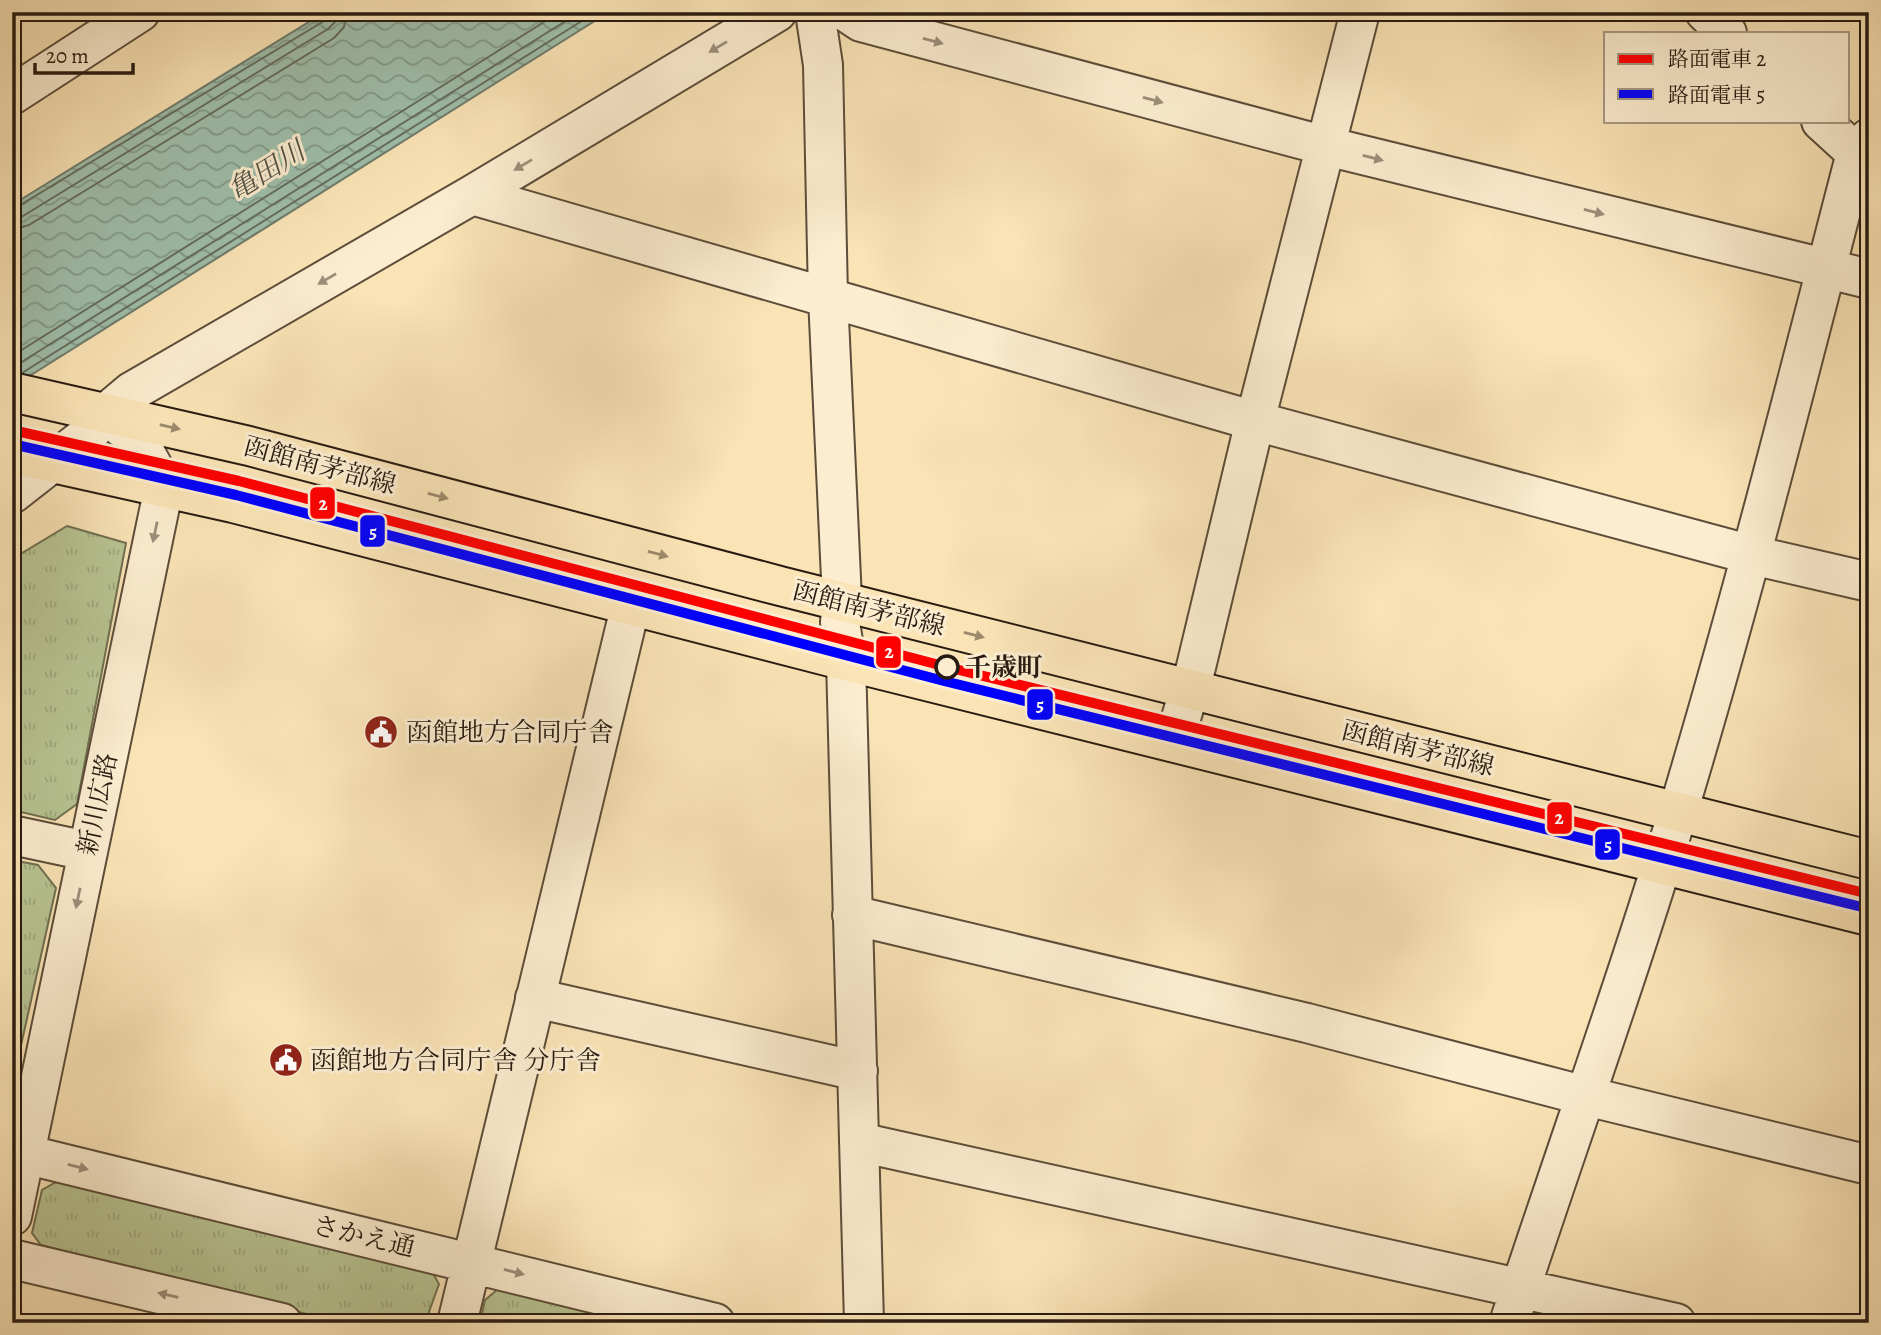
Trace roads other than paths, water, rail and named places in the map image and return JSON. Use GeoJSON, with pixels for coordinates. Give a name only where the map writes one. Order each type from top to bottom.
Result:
{"type":"FeatureCollection","features":[{"type":"Feature","properties":{"kind":"main road","name":"函館南茅部線"},"geometry":{"type":"LineString","coordinates":[[22,394],[249,446],[779,586],[1869,860]]}},
{"type":"Feature","properties":{"kind":"main road","name":"函館南茅部線"},"geometry":{"type":"LineString","coordinates":[[23,461],[164,487],[846,661],[1869,916]]}},
{"type":"Feature","properties":{"kind":"street"},"geometry":{"type":"LineString","coordinates":[[12,494],[23,461],[90,433],[106,413],[131,392],[472,195],[777,12]]}},
{"type":"Feature","properties":{"kind":"street"},"geometry":{"type":"LineString","coordinates":[[815,12],[822,65],[828,297],[842,600],[840,622],[846,661],[864,1323]]}},
{"type":"Feature","properties":{"kind":"street"},"geometry":{"type":"LineString","coordinates":[[846,12],[861,22],[1326,146],[1869,279]]}},
{"type":"Feature","properties":{"kind":"street"},"geometry":{"type":"LineString","coordinates":[[1174,742],[1360,12]]}},
{"type":"Feature","properties":{"kind":"street"},"geometry":{"type":"LineString","coordinates":[[1705,12],[1726,32]]}},
{"type":"Feature","properties":{"kind":"street"},"geometry":{"type":"LineString","coordinates":[[12,95],[123,17]]}},
{"type":"Feature","properties":{"kind":"street"},"geometry":{"type":"LineString","coordinates":[[1515,1305],[1662,864],[1752,555],[1826,269],[1863,146],[1823,122]]}},
{"type":"Feature","properties":{"kind":"street"},"geometry":{"type":"LineString","coordinates":[[472,195],[1255,421],[1752,555],[1869,582]]}},
{"type":"Feature","properties":{"kind":"street"},"geometry":{"type":"LineString","coordinates":[[106,413],[141,445],[164,487]]}},
{"type":"Feature","properties":{"kind":"street","name":"新川広路"},"geometry":{"type":"LineString","coordinates":[[12,1216],[19,1152],[87,852],[164,487]]}},
{"type":"Feature","properties":{"kind":"street"},"geometry":{"type":"LineString","coordinates":[[457,1323],[631,604]]}},
{"type":"Feature","properties":{"kind":"street"},"geometry":{"type":"LineString","coordinates":[[12,835],[87,852]]}},
{"type":"Feature","properties":{"kind":"street"},"geometry":{"type":"LineString","coordinates":[[852,915],[1307,1023],[1586,1096],[1869,1165]]}},
{"type":"Feature","properties":{"kind":"street"},"geometry":{"type":"LineString","coordinates":[[535,998],[858,1071]]}},
{"type":"Feature","properties":{"kind":"street"},"geometry":{"type":"LineString","coordinates":[[859,1142],[1515,1305],[1676,1323]]}},
{"type":"Feature","properties":{"kind":"street","name":"さかえ通"},"geometry":{"type":"LineString","coordinates":[[19,1152],[715,1323]]}},
{"type":"Feature","properties":{"kind":"street"},"geometry":{"type":"LineString","coordinates":[[12,1259],[282,1323]]}},
{"type":"Feature","properties":{"kind":"water","name":"亀田川"},"geometry":{"type":"Polygon","coordinates":[[[325,12],[609,12],[12,387],[12,205],[325,12]]]}},
{"type":"Feature","properties":{"kind":"tram line","name":"2"},"geometry":{"type":"LineString","coordinates":[[12,430],[239,481],[947,667],[1869,894]]}},
{"type":"Feature","properties":{"kind":"tram line","name":"5"},"geometry":{"type":"LineString","coordinates":[[12,444],[236,495],[944,681],[1866,908]]}},
{"type":"Feature","properties":{"kind":"place","name":"千歳町"},"geometry":{"type":"Point","coordinates":[947,667]}},
{"type":"Feature","properties":{"kind":"place","name":"函館地方合同庁舎"},"geometry":{"type":"Point","coordinates":[381,732]}},
{"type":"Feature","properties":{"kind":"place","name":"函館地方合同庁舎 分庁舎"},"geometry":{"type":"Point","coordinates":[286,1060]}}]}
